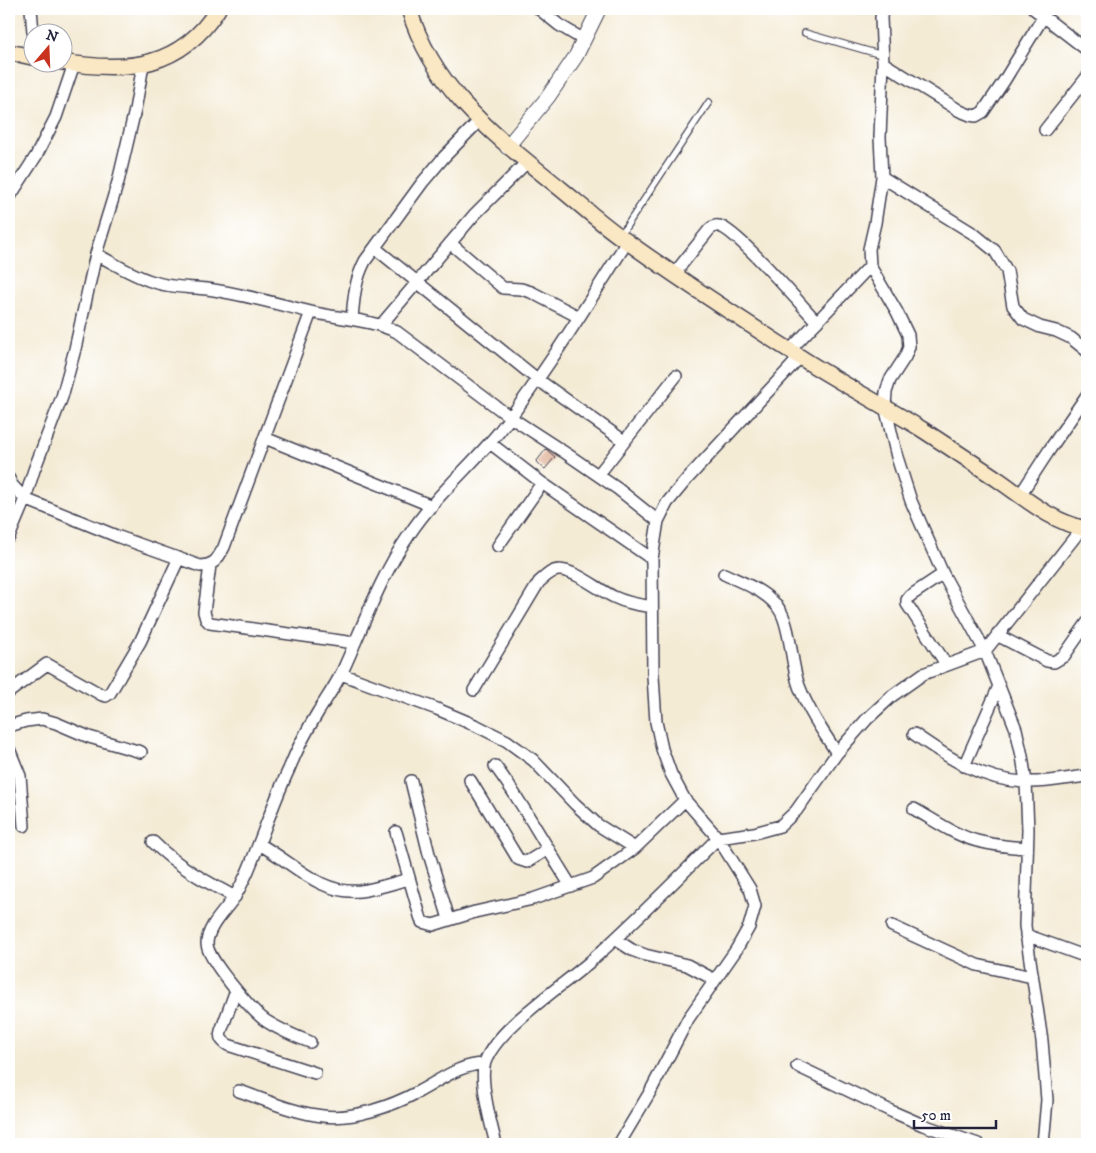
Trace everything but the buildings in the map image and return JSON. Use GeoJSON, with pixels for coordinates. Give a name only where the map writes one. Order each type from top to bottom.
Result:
{"type":"FeatureCollection","features":[{"type":"Feature","properties":{"kind":"main road"},"geometry":{"type":"LineString","coordinates":[[72,63],[113,68],[143,65],[172,54],[194,39],[208,24],[218,9]]}},
{"type":"Feature","properties":{"kind":"main road"},"geometry":{"type":"LineString","coordinates":[[409,9],[433,63],[448,86],[478,120],[507,147],[624,239],[795,354],[838,381],[885,406],[954,450],[1043,511],[1085,528]]}},
{"type":"Feature","properties":{"kind":"main road"},"geometry":{"type":"LineString","coordinates":[[9,52],[22,55]]}},
{"type":"Feature","properties":{"kind":"street"},"geometry":{"type":"LineString","coordinates":[[31,9],[32,22]]}},
{"type":"Feature","properties":{"kind":"street"},"geometry":{"type":"LineString","coordinates":[[539,9],[559,25],[584,40]]}},
{"type":"Feature","properties":{"kind":"street"},"geometry":{"type":"LineString","coordinates":[[507,147],[548,97],[576,56],[599,9]]}},
{"type":"Feature","properties":{"kind":"street"},"geometry":{"type":"LineString","coordinates":[[882,9],[883,59],[880,137],[882,177],[869,249],[870,266],[898,312],[908,335],[909,347],[905,357],[890,380],[886,392],[885,406],[897,457],[911,501],[942,574],[985,650],[1016,729],[1022,756],[1026,782],[1026,936],[1042,1041],[1047,1100],[1043,1144]]}},
{"type":"Feature","properties":{"kind":"street"},"geometry":{"type":"LineString","coordinates":[[883,59],[960,111],[976,116],[983,112],[1004,81],[1042,11],[1087,50]]}},
{"type":"Feature","properties":{"kind":"street"},"geometry":{"type":"LineString","coordinates":[[9,537],[25,499],[64,387],[75,349],[96,254],[118,182],[143,65]]}},
{"type":"Feature","properties":{"kind":"street"},"geometry":{"type":"LineString","coordinates":[[9,198],[36,156],[52,125],[66,72]]}},
{"type":"Feature","properties":{"kind":"street"},"geometry":{"type":"LineString","coordinates":[[1045,130],[1087,77]]}},
{"type":"Feature","properties":{"kind":"street"},"geometry":{"type":"LineString","coordinates":[[352,318],[354,287],[365,261],[422,183],[478,120]]}},
{"type":"Feature","properties":{"kind":"street"},"geometry":{"type":"LineString","coordinates":[[382,325],[416,282],[474,215],[527,162]]}},
{"type":"Feature","properties":{"kind":"street"},"geometry":{"type":"LineString","coordinates":[[882,177],[974,234],[995,252],[1007,271],[1013,306],[1023,319],[1040,327],[1056,330],[1071,338],[1087,351]]}},
{"type":"Feature","properties":{"kind":"street"},"geometry":{"type":"LineString","coordinates":[[674,274],[709,230],[713,226],[718,226],[734,235],[764,264],[816,322]]}},
{"type":"Feature","properties":{"kind":"street"},"geometry":{"type":"LineString","coordinates":[[310,1042],[283,1031],[263,1019],[247,1004],[212,957],[207,946],[208,936],[213,926],[235,897],[246,876],[289,768],[312,722],[341,674],[392,560],[410,533],[432,506],[490,443],[510,417],[578,317],[624,239]]}},
{"type":"Feature","properties":{"kind":"street"},"geometry":{"type":"LineString","coordinates":[[450,243],[503,288],[521,288],[578,317]]}},
{"type":"Feature","properties":{"kind":"street"},"geometry":{"type":"LineString","coordinates":[[375,248],[537,378],[624,441]]}},
{"type":"Feature","properties":{"kind":"street"},"geometry":{"type":"LineString","coordinates":[[96,254],[136,276],[157,283],[247,296],[311,312],[382,325],[396,332],[510,417],[598,475],[658,521]]}},
{"type":"Feature","properties":{"kind":"street"},"geometry":{"type":"LineString","coordinates":[[619,1144],[650,1092],[688,1019],[736,950],[749,927],[755,906],[750,889],[718,838],[685,800],[662,749],[656,722],[653,676],[652,559],[658,521],[667,504],[795,354],[816,322],[870,266]]}},
{"type":"Feature","properties":{"kind":"street"},"geometry":{"type":"LineString","coordinates":[[9,478],[12,485],[25,499],[119,537],[200,566],[210,565],[218,558],[224,548],[311,312]]}},
{"type":"Feature","properties":{"kind":"street"},"geometry":{"type":"LineString","coordinates":[[598,475],[676,376]]}},
{"type":"Feature","properties":{"kind":"street"},"geometry":{"type":"LineString","coordinates":[[1020,495],[1087,395]]}},
{"type":"Feature","properties":{"kind":"street"},"geometry":{"type":"LineString","coordinates":[[265,438],[432,506]]}},
{"type":"Feature","properties":{"kind":"street"},"geometry":{"type":"LineString","coordinates":[[490,443],[542,483],[652,559]]}},
{"type":"Feature","properties":{"kind":"street"},"geometry":{"type":"LineString","coordinates":[[498,546],[542,483]]}},
{"type":"Feature","properties":{"kind":"street"},"geometry":{"type":"LineString","coordinates":[[496,1144],[484,1081],[484,1064],[491,1049],[502,1036],[615,939],[718,838],[754,833],[780,826],[796,811],[837,753],[867,719],[892,696],[923,674],[985,650],[1085,528]]}},
{"type":"Feature","properties":{"kind":"street"},"geometry":{"type":"LineString","coordinates":[[9,692],[47,664],[102,696],[110,693],[140,642],[179,558]]}},
{"type":"Feature","properties":{"kind":"street"},"geometry":{"type":"LineString","coordinates":[[210,565],[204,612],[206,619],[210,623],[355,643]]}},
{"type":"Feature","properties":{"kind":"street"},"geometry":{"type":"LineString","coordinates":[[474,690],[539,582],[549,573],[558,570],[573,574],[616,598],[635,605],[652,607]]}},
{"type":"Feature","properties":{"kind":"street"},"geometry":{"type":"LineString","coordinates":[[724,574],[757,590],[773,602],[781,612],[786,626],[799,686],[810,709],[837,753]]}},
{"type":"Feature","properties":{"kind":"street"},"geometry":{"type":"LineString","coordinates":[[942,574],[910,596],[907,604],[946,664]]}},
{"type":"Feature","properties":{"kind":"street"},"geometry":{"type":"LineString","coordinates":[[997,635],[1047,661],[1054,662],[1064,656],[1087,623]]}},
{"type":"Feature","properties":{"kind":"street"},"geometry":{"type":"LineString","coordinates":[[341,674],[436,709],[507,741],[533,760],[575,804],[598,824],[635,848]]}},
{"type":"Feature","properties":{"kind":"street"},"geometry":{"type":"LineString","coordinates":[[964,766],[999,686]]}},
{"type":"Feature","properties":{"kind":"street"},"geometry":{"type":"LineString","coordinates":[[9,726],[26,720],[42,719],[90,737],[141,752]]}},
{"type":"Feature","properties":{"kind":"street"},"geometry":{"type":"LineString","coordinates":[[914,734],[964,766],[993,777],[1026,782],[1087,776]]}},
{"type":"Feature","properties":{"kind":"street"},"geometry":{"type":"LineString","coordinates":[[9,749],[20,776],[24,826]]}},
{"type":"Feature","properties":{"kind":"street"},"geometry":{"type":"LineString","coordinates":[[495,766],[514,791],[571,886]]}},
{"type":"Feature","properties":{"kind":"street"},"geometry":{"type":"LineString","coordinates":[[470,780],[518,859],[527,862],[548,849]]}},
{"type":"Feature","properties":{"kind":"street"},"geometry":{"type":"LineString","coordinates":[[411,781],[429,854],[449,919]]}},
{"type":"Feature","properties":{"kind":"street"},"geometry":{"type":"LineString","coordinates":[[396,832],[422,922],[433,925],[475,912],[533,899],[593,878],[635,848],[685,800]]}},
{"type":"Feature","properties":{"kind":"street"},"geometry":{"type":"LineString","coordinates":[[914,809],[953,831],[975,840],[999,846],[1027,848]]}},
{"type":"Feature","properties":{"kind":"street"},"geometry":{"type":"LineString","coordinates":[[153,842],[187,870],[235,897]]}},
{"type":"Feature","properties":{"kind":"street"},"geometry":{"type":"LineString","coordinates":[[259,844],[284,858],[307,876],[342,890],[360,891],[409,879]]}},
{"type":"Feature","properties":{"kind":"street"},"geometry":{"type":"LineString","coordinates":[[892,926],[977,965],[1032,977]]}},
{"type":"Feature","properties":{"kind":"street"},"geometry":{"type":"LineString","coordinates":[[1026,936],[1087,957]]}},
{"type":"Feature","properties":{"kind":"street"},"geometry":{"type":"LineString","coordinates":[[615,939],[632,950],[687,966],[715,980]]}},
{"type":"Feature","properties":{"kind":"street"},"geometry":{"type":"LineString","coordinates":[[236,990],[221,1031],[222,1041],[228,1045],[315,1073]]}},
{"type":"Feature","properties":{"kind":"street"},"geometry":{"type":"LineString","coordinates":[[239,1091],[298,1111],[323,1116],[348,1116],[378,1109],[416,1094],[462,1068],[474,1064],[484,1064]]}},
{"type":"Feature","properties":{"kind":"street"},"geometry":{"type":"LineString","coordinates":[[797,1066],[900,1115],[978,1144]]}},
{"type":"Feature","properties":{"kind":"lane"},"geometry":{"type":"LineString","coordinates":[[804,33],[883,59]]}},
{"type":"Feature","properties":{"kind":"lane"},"geometry":{"type":"LineString","coordinates":[[624,239],[709,102]]}}]}
